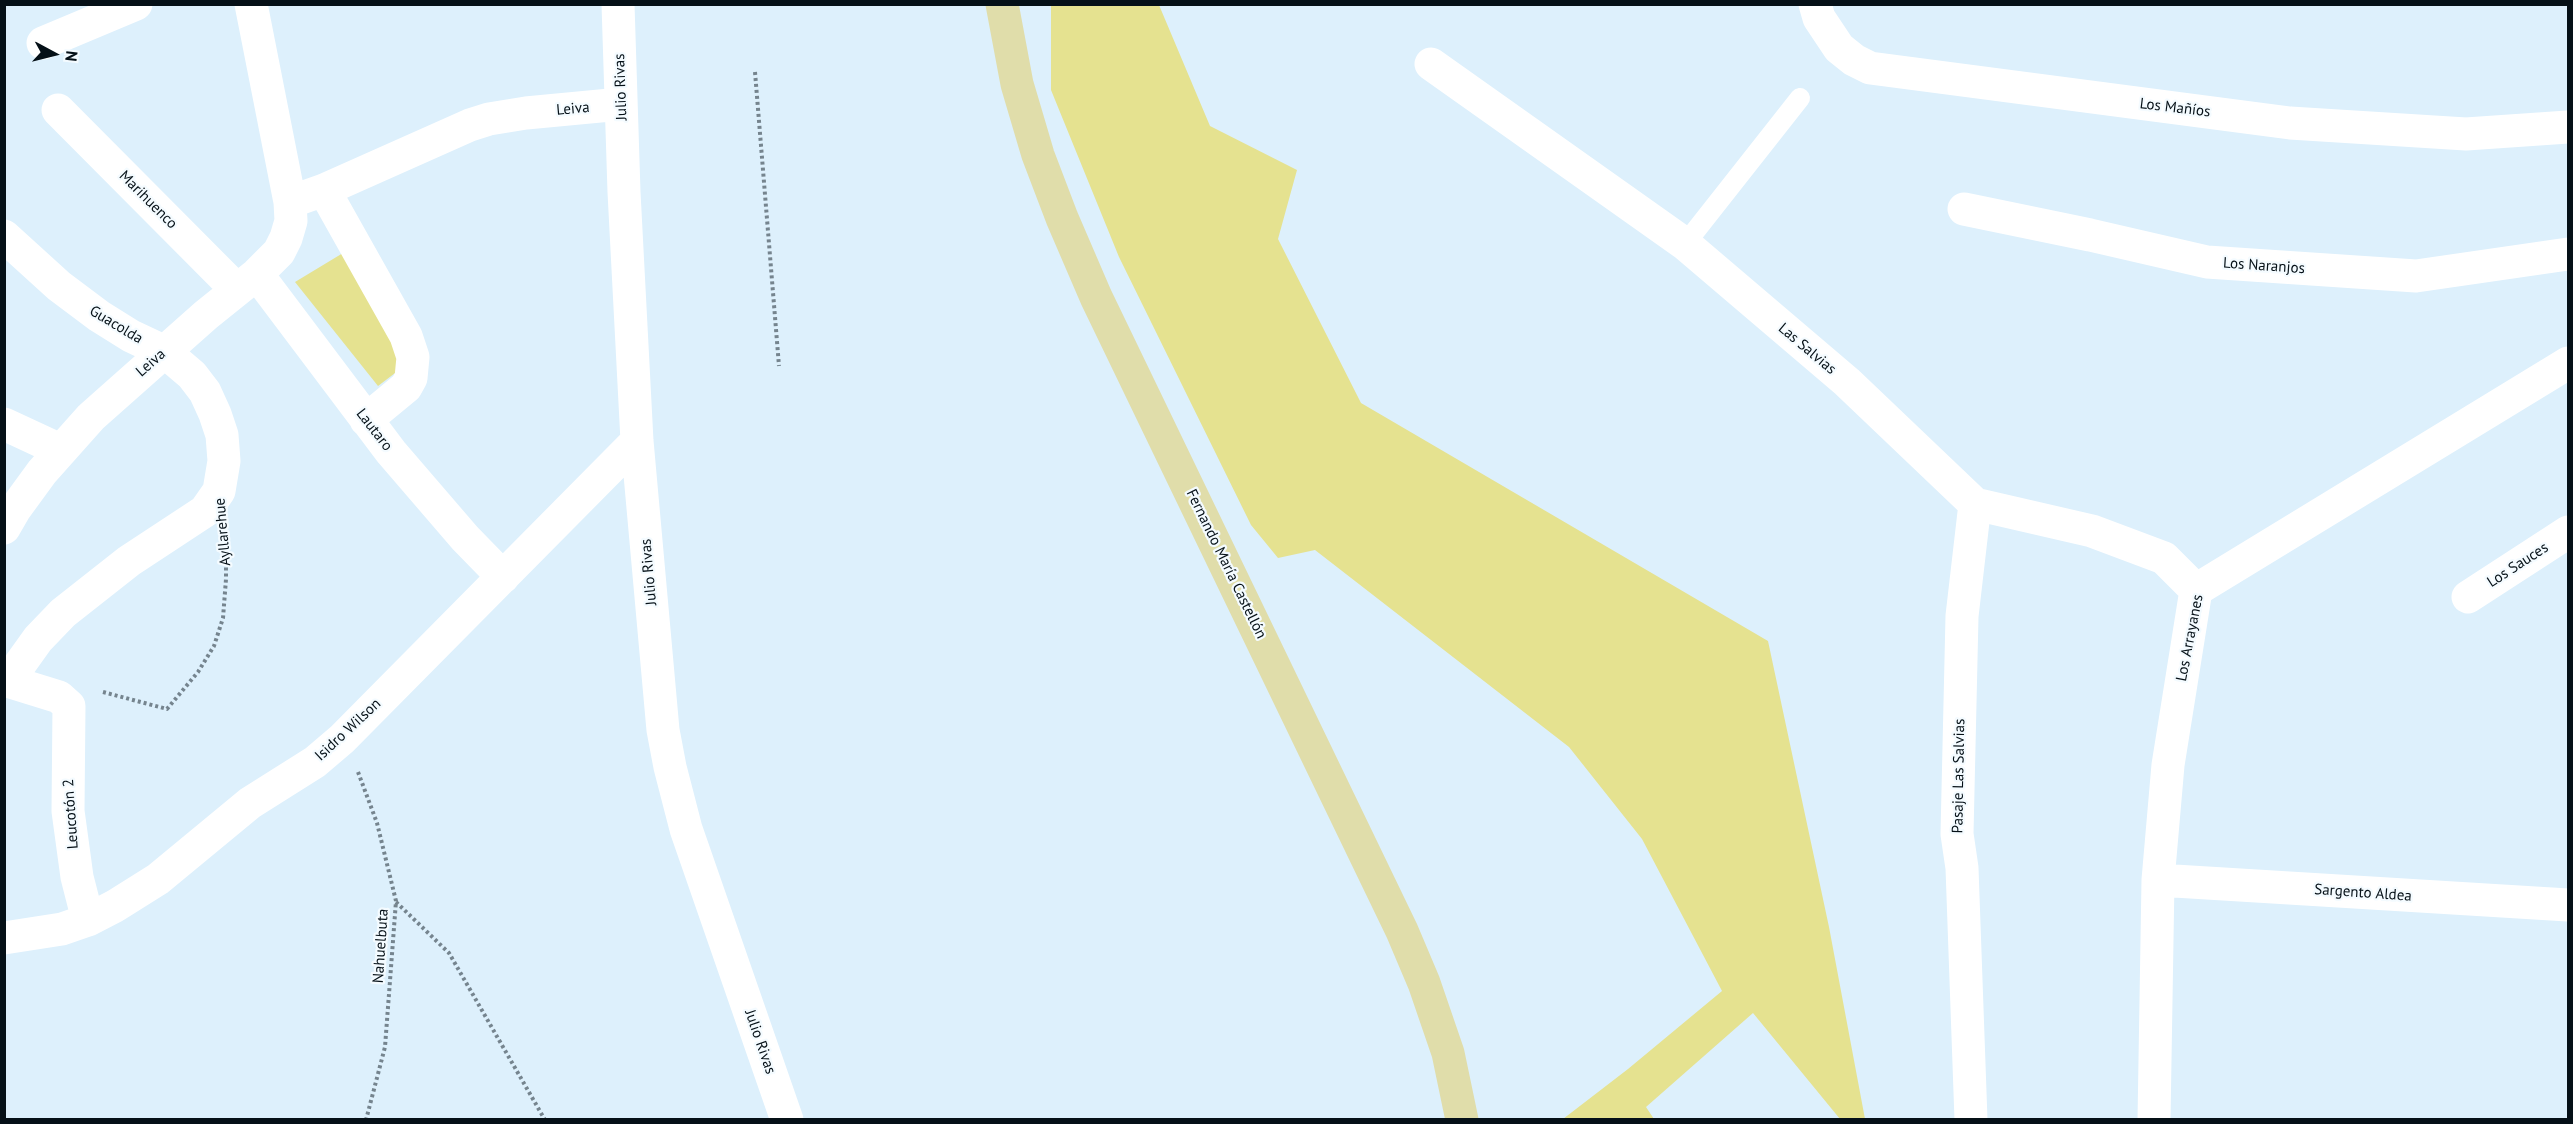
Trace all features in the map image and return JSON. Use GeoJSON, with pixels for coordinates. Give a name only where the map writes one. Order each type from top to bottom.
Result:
{"type":"FeatureCollection","features":[{"type":"Feature","properties":{"kind":"main road","name":"Fernando María Castellón"},"geometry":{"type":"LineString","coordinates":[[1002,4],[1017,84],[1038,155],[1062,218],[1096,297],[1402,931],[1424,983],[1448,1053],[1462,1119]]}},
{"type":"Feature","properties":{"kind":"street"},"geometry":{"type":"LineString","coordinates":[[43,43],[136,4]]}},
{"type":"Feature","properties":{"kind":"street","name":"Leiva"},"geometry":{"type":"LineString","coordinates":[[4,528],[60,450],[117,393],[279,252],[286,238],[291,220],[290,202],[250,4]]}},
{"type":"Feature","properties":{"kind":"street","name":"Julio Rivas"},"geometry":{"type":"LineString","coordinates":[[618,4],[637,441],[659,693],[670,766],[686,829],[787,1119]]}},
{"type":"Feature","properties":{"kind":"street","name":"Los Mañíos"},"geometry":{"type":"LineString","coordinates":[[1815,4],[1823,26],[1839,48],[1870,68],[2290,123],[2466,134],[2568,126]]}},
{"type":"Feature","properties":{"kind":"street","name":"Las Salvias"},"geometry":{"type":"LineString","coordinates":[[1431,64],[1685,244],[1846,382],[1975,504]]}},
{"type":"Feature","properties":{"kind":"street","name":"Leiva"},"geometry":{"type":"LineString","coordinates":[[290,202],[324,190],[470,125],[489,119],[621,104]]}},
{"type":"Feature","properties":{"kind":"street","name":"Marihuenco"},"geometry":{"type":"LineString","coordinates":[[58,110],[247,282]]}},
{"type":"Feature","properties":{"kind":"street"},"geometry":{"type":"LineString","coordinates":[[324,190],[405,336],[412,357],[411,378],[406,387],[366,420]]}},
{"type":"Feature","properties":{"kind":"street","name":"Los Naranjos"},"geometry":{"type":"LineString","coordinates":[[1964,209],[2207,262],[2416,276],[2568,254]]}},
{"type":"Feature","properties":{"kind":"street","name":"Guacolda"},"geometry":{"type":"LineString","coordinates":[[4,236],[59,286],[99,316],[131,336],[165,352],[192,375],[204,392],[222,435],[224,461],[219,491]]}},
{"type":"Feature","properties":{"kind":"street","name":"Lautaro"},"geometry":{"type":"LineString","coordinates":[[247,282],[458,530],[503,577]]}},
{"type":"Feature","properties":{"kind":"street","name":"Los Arrayanes"},"geometry":{"type":"LineString","coordinates":[[2154,1119],[2158,880],[2168,765],[2196,590],[2568,363]]}},
{"type":"Feature","properties":{"kind":"street"},"geometry":{"type":"LineString","coordinates":[[4,424],[60,450]]}},
{"type":"Feature","properties":{"kind":"street","name":"Isidro Wilson"},"geometry":{"type":"LineString","coordinates":[[4,938],[25,937],[62,929],[88,920],[158,879],[250,803],[315,762],[342,739],[637,441]]}},
{"type":"Feature","properties":{"kind":"street","name":"Ayllarehue"},"geometry":{"type":"LineString","coordinates":[[6,681],[38,639],[63,613],[129,561],[205,511],[219,491]]}},
{"type":"Feature","properties":{"kind":"street"},"geometry":{"type":"LineString","coordinates":[[1975,504],[2092,531],[2164,558],[2196,590]]}},
{"type":"Feature","properties":{"kind":"street","name":"Pasaje Las Salvias"},"geometry":{"type":"LineString","coordinates":[[1971,1119],[1962,868],[1957,834],[1962,616],[1975,504]]}},
{"type":"Feature","properties":{"kind":"street","name":"Los Sauces"},"geometry":{"type":"LineString","coordinates":[[2468,597],[2568,532]]}},
{"type":"Feature","properties":{"kind":"street","name":"Leucotón 2"},"geometry":{"type":"LineString","coordinates":[[6,681],[59,697],[69,706],[69,811],[77,878],[88,920]]}},
{"type":"Feature","properties":{"kind":"street","name":"Sargento Aldea"},"geometry":{"type":"LineString","coordinates":[[2158,880],[2568,905]]}},
{"type":"Feature","properties":{"kind":"lane"},"geometry":{"type":"LineString","coordinates":[[1685,244],[1800,98]]}},
{"type":"Feature","properties":{"kind":"path"},"geometry":{"type":"LineString","coordinates":[[755,72],[778,366]]}},
{"type":"Feature","properties":{"kind":"path","name":"Ayllarehue"},"geometry":{"type":"LineString","coordinates":[[99,691],[167,709],[198,672],[214,646],[223,618],[226,579],[226,536],[219,491]]}},
{"type":"Feature","properties":{"kind":"path","name":"Nahuelbuta"},"geometry":{"type":"LineString","coordinates":[[360,777],[377,823],[396,901],[386,1047],[366,1119]]}},
{"type":"Feature","properties":{"kind":"path"},"geometry":{"type":"LineString","coordinates":[[396,901],[449,953],[545,1119]]}},
{"type":"Feature","properties":{"kind":"shaded area"},"geometry":{"type":"Polygon","coordinates":[[[1051,5],[1159,5],[1210,126],[1297,170],[1278,239],[1361,403],[1768,641],[1829,927],[1865,1119],[1840,1119],[1753,1013],[1646,1107],[1654,1119],[1563,1119],[1628,1069],[1722,991],[1642,839],[1569,747],[1315,550],[1278,558],[1251,525],[1119,257],[1051,90],[1051,5]]]}},
{"type":"Feature","properties":{"kind":"shaded area"},"geometry":{"type":"Polygon","coordinates":[[[343,253],[407,364],[378,386],[295,282],[343,253]]]}}]}
